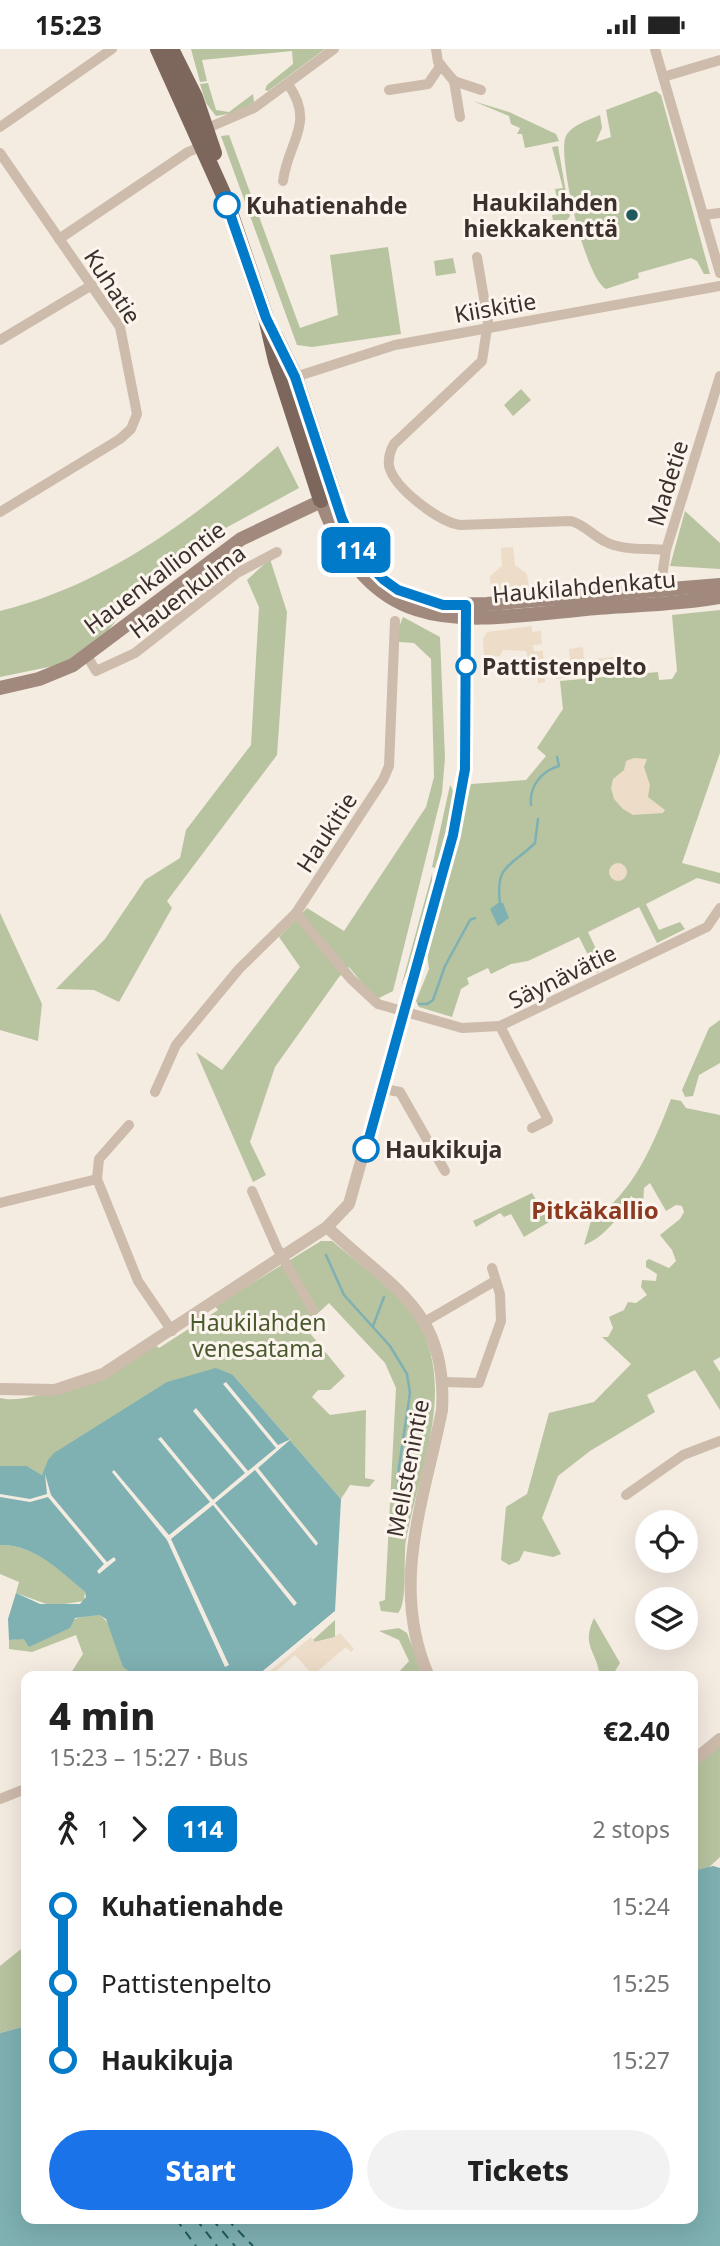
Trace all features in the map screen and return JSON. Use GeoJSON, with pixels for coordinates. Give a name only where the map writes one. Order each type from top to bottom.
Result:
{"type":"FeatureCollection","features":[{"type":"Feature","properties":{"kind":"main road","name":"Haukilahdenkatu"},"geometry":{"type":"LineString","coordinates":[[158,49],[204,137]]}},
{"type":"Feature","properties":{"kind":"main road","name":"Haukilahdenkatu"},"geometry":{"type":"LineString","coordinates":[[171,49],[288,379],[343,546],[374,586],[390,598],[423,613],[442,617],[466,612],[660,597],[720,597]]}},
{"type":"Feature","properties":{"kind":"main road","name":"Hauenkalliontie"},"geometry":{"type":"LineString","coordinates":[[0,688],[59,672],[87,656],[241,539],[328,498]]}},
{"type":"Feature","properties":{"kind":"main road","name":"Haukilahdenkatu"},"geometry":{"type":"LineString","coordinates":[[660,597],[720,585]]}},
{"type":"Feature","properties":{"kind":"street"},"geometry":{"type":"LineString","coordinates":[[0,127],[112,49]]}},
{"type":"Feature","properties":{"kind":"street"},"geometry":{"type":"LineString","coordinates":[[59,239],[177,159],[204,137],[254,108],[334,49]]}},
{"type":"Feature","properties":{"kind":"street"},"geometry":{"type":"LineString","coordinates":[[436,49],[441,65],[454,81],[460,117]]}},
{"type":"Feature","properties":{"kind":"street"},"geometry":{"type":"LineString","coordinates":[[655,49],[720,273]]}},
{"type":"Feature","properties":{"kind":"street"},"geometry":{"type":"LineString","coordinates":[[663,77],[720,60]]}},
{"type":"Feature","properties":{"kind":"street"},"geometry":{"type":"LineString","coordinates":[[389,90],[428,84],[441,65]]}},
{"type":"Feature","properties":{"kind":"street"},"geometry":{"type":"LineString","coordinates":[[454,81],[481,90]]}},
{"type":"Feature","properties":{"kind":"street"},"geometry":{"type":"LineString","coordinates":[[284,181],[285,169],[300,131],[301,107],[288,84]]}},
{"type":"Feature","properties":{"kind":"street","name":"Kuhatie"},"geometry":{"type":"LineString","coordinates":[[0,153],[120,327],[125,339],[137,405],[134,423],[120,439],[0,512]]}},
{"type":"Feature","properties":{"kind":"street"},"geometry":{"type":"LineString","coordinates":[[703,215],[720,213]]}},
{"type":"Feature","properties":{"kind":"street"},"geometry":{"type":"LineString","coordinates":[[478,257],[487,314],[486,352],[477,368],[394,444],[389,454],[394,475],[432,515],[443,522],[460,525],[571,520],[584,524],[602,540],[613,545],[666,550]]}},
{"type":"Feature","properties":{"kind":"street"},"geometry":{"type":"LineString","coordinates":[[0,340],[92,285]]}},
{"type":"Feature","properties":{"kind":"street","name":"Kiiskitie"},"geometry":{"type":"LineString","coordinates":[[288,379],[385,347],[720,286]]}},
{"type":"Feature","properties":{"kind":"street","name":"Madetie"},"geometry":{"type":"LineString","coordinates":[[660,597],[666,550],[720,376]]}},
{"type":"Feature","properties":{"kind":"street","name":"Hauenkulma"},"geometry":{"type":"LineString","coordinates":[[87,656],[96,671],[135,653],[237,573],[277,552]]}},
{"type":"Feature","properties":{"kind":"street"},"geometry":{"type":"LineString","coordinates":[[0,1389],[55,1390],[89,1381],[172,1331],[284,1257],[327,1227],[349,1204],[384,1089],[453,835],[465,769],[466,612]]}},
{"type":"Feature","properties":{"kind":"street","name":"Haukitie"},"geometry":{"type":"LineString","coordinates":[[296,912],[389,766],[395,621]]}},
{"type":"Feature","properties":{"kind":"street","name":"Säynävätie"},"geometry":{"type":"LineString","coordinates":[[404,1013],[462,1028],[500,1026],[707,927],[720,908]]}},
{"type":"Feature","properties":{"kind":"street"},"geometry":{"type":"LineString","coordinates":[[155,1092],[176,1045],[239,969],[296,912],[370,999],[404,1013]]}},
{"type":"Feature","properties":{"kind":"street"},"geometry":{"type":"LineString","coordinates":[[500,1026],[548,1120],[532,1128]]}},
{"type":"Feature","properties":{"kind":"street"},"geometry":{"type":"LineString","coordinates":[[384,1089],[400,1092],[445,1171]]}},
{"type":"Feature","properties":{"kind":"street"},"geometry":{"type":"LineString","coordinates":[[129,1125],[99,1159],[97,1179],[138,1281],[172,1331]]}},
{"type":"Feature","properties":{"kind":"street"},"geometry":{"type":"LineString","coordinates":[[0,1203],[97,1179]]}},
{"type":"Feature","properties":{"kind":"street"},"geometry":{"type":"LineString","coordinates":[[252,1191],[313,1310]]}},
{"type":"Feature","properties":{"kind":"street","name":"Mellstenintie"},"geometry":{"type":"LineString","coordinates":[[327,1227],[410,1302],[426,1321],[438,1352],[444,1382],[442,1409],[409,1574],[417,1641],[427,1671]]}},
{"type":"Feature","properties":{"kind":"street"},"geometry":{"type":"LineString","coordinates":[[444,1382],[479,1383],[501,1321],[500,1294],[492,1268]]}},
{"type":"Feature","properties":{"kind":"street"},"geometry":{"type":"LineString","coordinates":[[426,1321],[495,1281]]}},
{"type":"Feature","properties":{"kind":"street"},"geometry":{"type":"LineString","coordinates":[[626,1495],[683,1455],[720,1441]]}},
{"type":"Feature","properties":{"kind":"street"},"geometry":{"type":"LineString","coordinates":[[698,1757],[720,1739]]}},
{"type":"Feature","properties":{"kind":"street"},"geometry":{"type":"LineString","coordinates":[[0,1799],[21,1791]]}},
{"type":"Feature","properties":{"kind":"green space"},"geometry":{"type":"Polygon","coordinates":[[[191,49],[325,49],[268,91],[265,90],[267,85],[293,64],[292,51],[202,60],[207,81],[200,82],[191,49]]]}},
{"type":"Feature","properties":{"kind":"green space"},"geometry":{"type":"Polygon","coordinates":[[[208,83],[216,110],[229,112],[253,94],[254,102],[239,112],[216,116],[206,103],[200,84],[208,83]]]}},
{"type":"Feature","properties":{"kind":"green space","name":"Haukilahden hiekkakenttä"},"geometry":{"type":"Polygon","coordinates":[[[656,91],[661,95],[710,274],[704,274],[697,261],[691,258],[638,273],[639,278],[606,289],[590,264],[575,218],[566,171],[565,139],[574,127],[600,115],[602,128],[596,142],[611,137],[606,110],[656,91]]]}},
{"type":"Feature","properties":{"kind":"green space"},"geometry":{"type":"Polygon","coordinates":[[[473,101],[509,112],[556,134],[559,141],[525,148],[522,134],[517,134],[520,128],[511,124],[509,116],[473,101]]]}},
{"type":"Feature","properties":{"kind":"green space"},"geometry":{"type":"Polygon","coordinates":[[[229,135],[300,328],[338,315],[330,255],[388,247],[401,334],[312,347],[297,345],[221,136],[229,135]]]}},
{"type":"Feature","properties":{"kind":"green space"},"geometry":{"type":"Polygon","coordinates":[[[558,146],[570,216],[567,220],[553,220],[552,215],[560,214],[555,189],[563,188],[552,147],[558,146]]]}},
{"type":"Feature","properties":{"kind":"green space"},"geometry":{"type":"Polygon","coordinates":[[[453,258],[456,273],[436,276],[434,261],[453,258]]]}},
{"type":"Feature","properties":{"kind":"green space"},"geometry":{"type":"Polygon","coordinates":[[[521,389],[531,400],[513,416],[504,405],[521,389]]]}},
{"type":"Feature","properties":{"kind":"green space"},"geometry":{"type":"Polygon","coordinates":[[[278,446],[299,488],[163,562],[99,642],[63,664],[0,677],[0,611],[78,584],[114,566],[149,545],[215,498],[278,446]]]}},
{"type":"Feature","properties":{"kind":"green space"},"geometry":{"type":"Polygon","coordinates":[[[685,511],[720,543],[720,569],[670,566],[685,511]]]}},
{"type":"Feature","properties":{"kind":"green space"},"geometry":{"type":"Polygon","coordinates":[[[270,559],[287,612],[277,755],[167,901],[172,908],[119,1002],[94,990],[56,989],[105,939],[145,880],[180,858],[186,830],[251,745],[259,607],[247,580],[270,559]]]}},
{"type":"Feature","properties":{"kind":"green space","name":"Pattistenpelto"},"geometry":{"type":"Polygon","coordinates":[[[720,610],[720,753],[682,863],[720,873],[720,884],[697,878],[646,904],[659,930],[680,922],[685,929],[657,943],[639,907],[588,932],[605,968],[597,973],[579,937],[528,961],[511,964],[491,974],[488,968],[467,978],[469,984],[461,989],[452,1017],[419,1007],[416,1001],[429,969],[427,953],[471,784],[526,780],[546,756],[537,748],[563,709],[560,681],[658,672],[659,680],[672,679],[677,671],[672,615],[720,610]]]}},
{"type":"Feature","properties":{"kind":"green space"},"geometry":{"type":"Polygon","coordinates":[[[403,617],[440,637],[445,758],[442,793],[393,991],[379,998],[371,994],[349,967],[339,977],[275,1067],[250,1142],[266,1175],[253,1182],[196,1052],[222,1070],[300,967],[279,937],[307,908],[344,931],[426,807],[434,777],[431,659],[414,643],[399,642],[397,632],[403,617]]]}},
{"type":"Feature","properties":{"kind":"green space"},"geometry":{"type":"Polygon","coordinates":[[[450,785],[454,802],[453,813],[435,868],[432,867],[450,785]]]}},
{"type":"Feature","properties":{"kind":"green space"},"geometry":{"type":"Polygon","coordinates":[[[432,874],[430,903],[401,987],[432,874]]]}},
{"type":"Feature","properties":{"kind":"green space"},"geometry":{"type":"Polygon","coordinates":[[[0,913],[42,1004],[38,1041],[0,1030],[0,913]]]}},
{"type":"Feature","properties":{"kind":"green space"},"geometry":{"type":"Polygon","coordinates":[[[720,1020],[720,1063],[699,1075],[693,1096],[685,1097],[682,1090],[709,1028],[720,1020]]]}},
{"type":"Feature","properties":{"kind":"green space"},"geometry":{"type":"Polygon","coordinates":[[[671,1099],[681,1101],[686,1108],[720,1115],[720,1357],[713,1361],[720,1372],[720,1410],[695,1370],[647,1395],[655,1412],[590,1451],[558,1476],[542,1518],[561,1554],[553,1557],[524,1551],[519,1561],[509,1565],[501,1560],[506,1507],[527,1494],[549,1413],[594,1402],[631,1364],[602,1337],[608,1337],[613,1328],[609,1317],[624,1310],[628,1302],[636,1303],[647,1295],[641,1287],[642,1280],[656,1281],[657,1274],[646,1267],[646,1261],[649,1259],[669,1268],[676,1261],[672,1250],[660,1235],[680,1219],[684,1212],[682,1206],[676,1205],[666,1211],[650,1183],[644,1188],[643,1205],[631,1196],[612,1225],[599,1237],[584,1245],[591,1221],[619,1197],[640,1166],[671,1099]]]}},
{"type":"Feature","properties":{"kind":"green space"},"geometry":{"type":"Polygon","coordinates":[[[532,1193],[549,1222],[524,1237],[511,1214],[504,1217],[500,1213],[476,1227],[473,1221],[532,1193]]]}},
{"type":"Feature","properties":{"kind":"green space","name":"Haukilahden venesatama"},"geometry":{"type":"Polygon","coordinates":[[[321,1241],[332,1241],[406,1304],[426,1339],[433,1367],[435,1396],[432,1425],[406,1540],[403,1600],[398,1613],[381,1611],[379,1602],[385,1600],[396,1388],[385,1363],[329,1303],[304,1326],[345,1376],[330,1390],[318,1390],[312,1397],[330,1415],[366,1410],[365,1478],[375,1480],[369,1487],[350,1485],[341,1499],[233,1375],[46,1467],[42,1475],[27,1466],[0,1466],[0,1398],[17,1399],[56,1390],[155,1345],[159,1348],[218,1310],[215,1306],[321,1241]]]}},
{"type":"Feature","properties":{"kind":"green space"},"geometry":{"type":"Polygon","coordinates":[[[0,1545],[24,1549],[46,1560],[85,1592],[84,1601],[52,1606],[16,1593],[19,1582],[0,1574],[0,1545]]]}},
{"type":"Feature","properties":{"kind":"green space"},"geometry":{"type":"Polygon","coordinates":[[[99,1615],[105,1620],[122,1660],[130,1671],[72,1671],[83,1654],[76,1635],[32,1652],[9,1649],[9,1640],[87,1616],[99,1615]]]}},
{"type":"Feature","properties":{"kind":"green space"},"geometry":{"type":"Polygon","coordinates":[[[594,1618],[620,1663],[615,1671],[599,1671],[589,1642],[594,1618]]]}},
{"type":"Feature","properties":{"kind":"green space"},"geometry":{"type":"Polygon","coordinates":[[[335,1620],[335,1637],[315,1642],[313,1640],[335,1620]]]}},
{"type":"Feature","properties":{"kind":"green space"},"geometry":{"type":"Polygon","coordinates":[[[399,1628],[407,1633],[422,1671],[400,1671],[409,1661],[399,1640],[379,1631],[399,1628]]]}},
{"type":"Feature","properties":{"kind":"green space"},"geometry":{"type":"Polygon","coordinates":[[[720,1745],[720,1857],[707,1869],[698,1870],[698,1763],[720,1745]]]}},
{"type":"Feature","properties":{"kind":"green space"},"geometry":{"type":"Polygon","coordinates":[[[21,1949],[21,2027],[0,2033],[0,1966],[21,1949]]]}},
{"type":"Feature","properties":{"kind":"shaded area"},"geometry":{"type":"Polygon","coordinates":[[[513,547],[515,565],[527,574],[529,589],[491,592],[490,576],[502,566],[501,548],[513,547]]]}},
{"type":"Feature","properties":{"kind":"shaded area"},"geometry":{"type":"Polygon","coordinates":[[[532,626],[532,632],[541,631],[542,644],[533,645],[534,651],[543,651],[545,682],[538,683],[537,668],[530,668],[526,651],[503,650],[500,656],[484,657],[483,639],[487,632],[532,626]]]}},
{"type":"Feature","properties":{"kind":"shaded area"},"geometry":{"type":"Polygon","coordinates":[[[583,647],[584,660],[613,657],[614,670],[556,679],[556,676],[571,674],[569,649],[583,647]]]}},
{"type":"Feature","properties":{"kind":"shaded area"},"geometry":{"type":"Polygon","coordinates":[[[634,758],[647,759],[644,767],[650,785],[648,797],[665,810],[663,813],[633,815],[614,799],[611,788],[613,779],[624,770],[626,761],[634,758]]]}},
{"type":"Feature","properties":{"kind":"shaded area"},"geometry":{"type":"Polygon","coordinates":[[[618,863],[624,866],[627,872],[624,878],[618,881],[612,878],[609,872],[612,866],[618,863]]]}},
{"type":"Feature","properties":{"kind":"shaded area"},"geometry":{"type":"Polygon","coordinates":[[[340,1633],[354,1649],[351,1652],[346,1647],[318,1671],[309,1671],[295,1655],[276,1671],[270,1671],[311,1637],[315,1642],[333,1638],[340,1633]]]}},
{"type":"Feature","properties":{"kind":"water"},"geometry":{"type":"Polygon","coordinates":[[[503,903],[509,918],[498,926],[490,909],[503,903]]]}},
{"type":"Feature","properties":{"kind":"water"},"geometry":{"type":"Polygon","coordinates":[[[216,1368],[233,1375],[341,1499],[335,1611],[263,1671],[129,1671],[123,1667],[106,1619],[99,1615],[75,1618],[70,1628],[29,1647],[24,1639],[9,1640],[8,1619],[16,1593],[40,1604],[80,1604],[86,1597],[85,1592],[46,1560],[24,1549],[0,1545],[0,1466],[27,1466],[42,1475],[54,1453],[167,1382],[216,1368]]]}},
{"type":"Feature","properties":{"kind":"water"},"geometry":{"type":"Polygon","coordinates":[[[713,1866],[720,1868],[720,2246],[0,2246],[0,2033],[21,2027],[21,2224],[698,2224],[698,1870],[713,1866]]]}},
{"type":"Feature","properties":{"kind":"pier"},"geometry":{"type":"Polygon","coordinates":[[[226,1382],[278,1445],[291,1439],[258,1468],[318,1543],[316,1546],[255,1470],[215,1503],[297,1603],[294,1606],[213,1505],[171,1539],[229,1665],[225,1667],[167,1540],[112,1472],[114,1470],[169,1535],[210,1502],[158,1439],[161,1437],[213,1500],[245,1473],[193,1411],[196,1408],[248,1471],[276,1448],[223,1384],[226,1382]]]}},
{"type":"Feature","properties":{"kind":"pier"},"geometry":{"type":"Polygon","coordinates":[[[45,1474],[51,1495],[107,1562],[114,1557],[116,1560],[99,1574],[97,1571],[104,1564],[48,1497],[30,1502],[0,1497],[0,1494],[30,1499],[47,1494],[45,1474]]]}},
{"type":"Feature","properties":{"kind":"pier"},"geometry":{"type":"Polygon","coordinates":[[[334,1612],[336,1615],[263,1671],[334,1612]]]}},
{"type":"Feature","properties":{"kind":"waterway"},"geometry":{"type":"LineString","coordinates":[[531,805],[534,786],[542,776],[559,766],[557,757]]}},
{"type":"Feature","properties":{"kind":"waterway"},"geometry":{"type":"LineString","coordinates":[[500,903],[499,890],[503,873],[535,843],[538,819]]}},
{"type":"Feature","properties":{"kind":"waterway"},"geometry":{"type":"LineString","coordinates":[[419,1004],[427,1004],[433,1000],[445,966],[470,920],[475,918]]}},
{"type":"Feature","properties":{"kind":"waterway"},"geometry":{"type":"LineString","coordinates":[[326,1255],[344,1295],[390,1346],[407,1374],[410,1393],[399,1467],[395,1536]]}},
{"type":"Feature","properties":{"kind":"waterway"},"geometry":{"type":"LineString","coordinates":[[373,1326],[384,1297]]}},
{"type":"Feature","properties":{"kind":"ferry route"},"geometry":{"type":"LineString","coordinates":[[180,2224],[196,2246]]}},
{"type":"Feature","properties":{"kind":"ferry route"},"geometry":{"type":"LineString","coordinates":[[200,2224],[217,2246]]}},
{"type":"Feature","properties":{"kind":"ferry route"},"geometry":{"type":"LineString","coordinates":[[216,2224],[235,2246]]}},
{"type":"Feature","properties":{"kind":"ferry route"},"geometry":{"type":"LineString","coordinates":[[232,2224],[253,2246]]}},
{"type":"Feature","properties":{"kind":"bus line","name":"114"},"geometry":{"type":"LineString","coordinates":[[227,205],[266,318],[295,377],[342,519],[359,555],[398,590],[443,605],[466,605],[465,769],[453,835],[366,1149]]}},
{"type":"Feature","properties":{"kind":"place","name":"Kuhatienahde"},"geometry":{"type":"Point","coordinates":[227,205]}},
{"type":"Feature","properties":{"kind":"place","name":"Haukilahden hiekkakenttä"},"geometry":{"type":"Point","coordinates":[632,215]}},
{"type":"Feature","properties":{"kind":"place","name":"Pattistenpelto"},"geometry":{"type":"Point","coordinates":[466,666]}},
{"type":"Feature","properties":{"kind":"place","name":"Haukikuja"},"geometry":{"type":"Point","coordinates":[366,1149]}},
{"type":"Feature","properties":{"kind":"district","name":"Pitkäkallio"},"geometry":{"type":"Point","coordinates":[595,1209]}}]}
